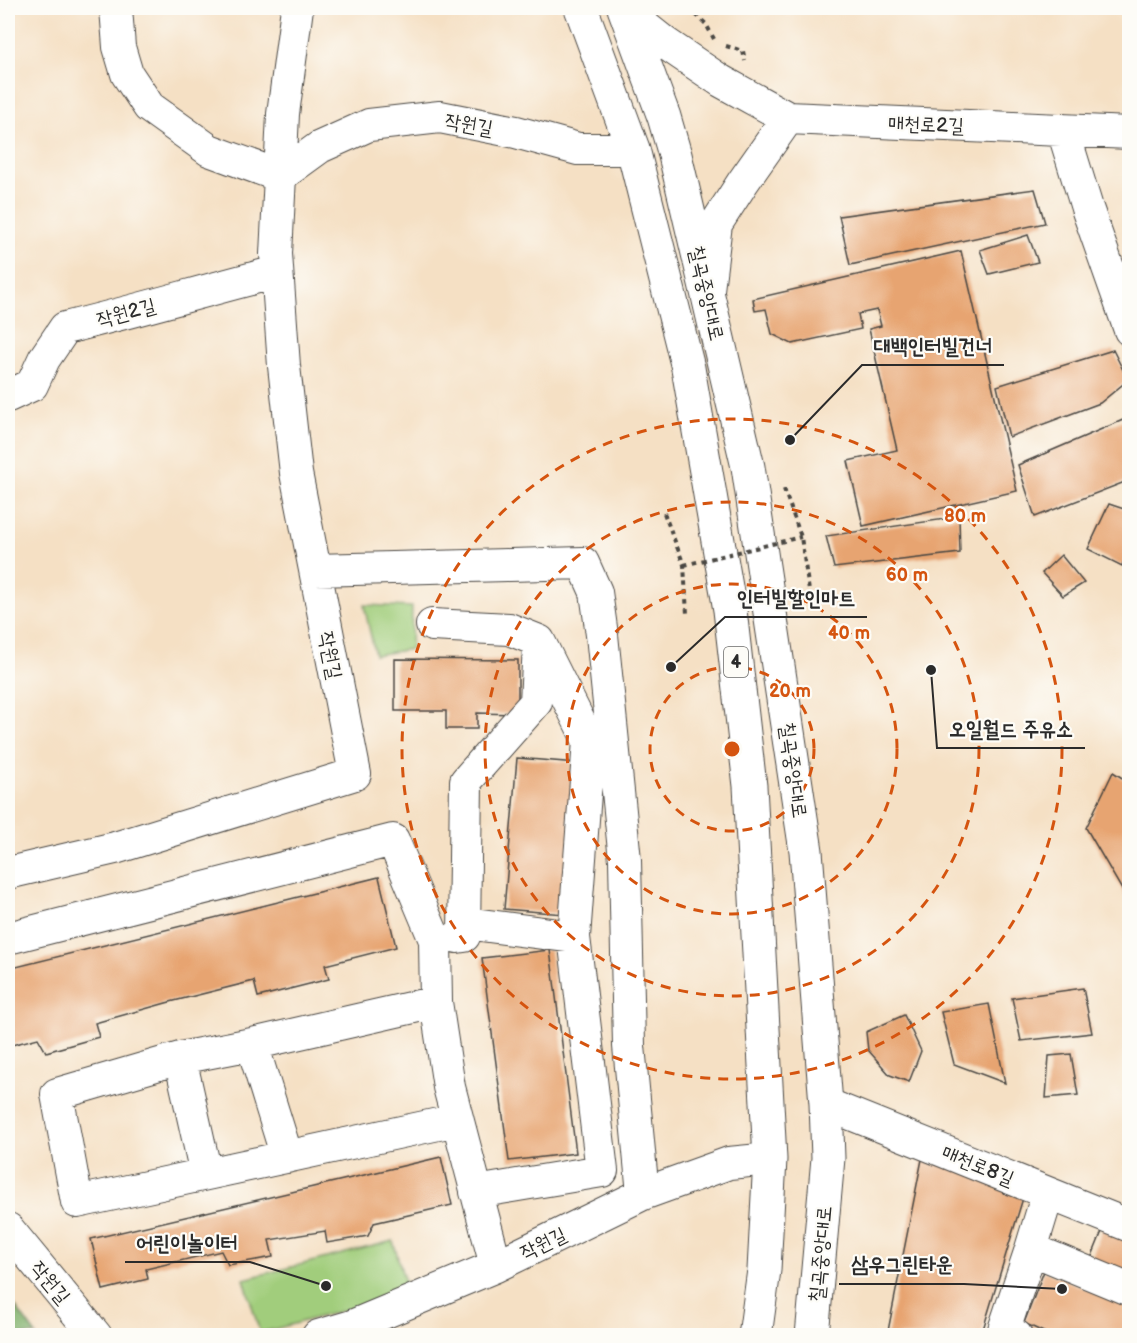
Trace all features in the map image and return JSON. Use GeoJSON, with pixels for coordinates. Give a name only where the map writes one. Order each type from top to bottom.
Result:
{"type":"FeatureCollection","features":[{"type":"Feature","properties":{"kind":"main road","name":"칠곡중앙대로"},"geometry":{"type":"LineString","coordinates":[[581,8],[633,149],[688,368],[730,610],[750,786],[771,1159],[764,1270],[755,1335]]}},
{"type":"Feature","properties":{"kind":"main road","name":"칠곡중앙대로"},"geometry":{"type":"LineString","coordinates":[[625,10],[675,154],[748,467],[806,852],[826,1104],[828,1158],[812,1335]]}},
{"type":"Feature","properties":{"kind":"street"},"geometry":{"type":"LineString","coordinates":[[116,8],[119,47],[127,74],[149,107],[209,150],[280,176],[283,114],[297,8]]}},
{"type":"Feature","properties":{"kind":"street"},"geometry":{"type":"LineString","coordinates":[[625,10],[665,43],[721,81],[788,118],[716,224],[707,292]]}},
{"type":"Feature","properties":{"kind":"street","name":"작원길"},"geometry":{"type":"LineString","coordinates":[[8,873],[115,848],[355,774],[296,473],[284,366],[276,254],[280,176],[320,147],[369,125],[440,117],[516,132],[578,149],[633,149]]}},
{"type":"Feature","properties":{"kind":"street","name":"매천로2길"},"geometry":{"type":"LineString","coordinates":[[788,118],[1130,133]]}},
{"type":"Feature","properties":{"kind":"street"},"geometry":{"type":"LineString","coordinates":[[1078,131],[1087,208],[1130,330]]}},
{"type":"Feature","properties":{"kind":"street","name":"작원2길"},"geometry":{"type":"LineString","coordinates":[[8,396],[32,386],[44,359],[65,328],[277,272]]}},
{"type":"Feature","properties":{"kind":"street"},"geometry":{"type":"LineString","coordinates":[[315,570],[583,563],[596,592],[603,634],[625,860],[629,1046],[643,1194]]}},
{"type":"Feature","properties":{"kind":"street"},"geometry":{"type":"LineString","coordinates":[[432,625],[509,629],[539,641],[589,741],[574,937],[602,1171],[476,1192]]}},
{"type":"Feature","properties":{"kind":"street"},"geometry":{"type":"LineString","coordinates":[[435,940],[464,936],[466,781],[536,702],[539,641]]}},
{"type":"Feature","properties":{"kind":"street"},"geometry":{"type":"LineString","coordinates":[[8,938],[393,840],[435,940],[436,1002],[449,1087],[496,1266]]}},
{"type":"Feature","properties":{"kind":"street"},"geometry":{"type":"LineString","coordinates":[[465,923],[574,937]]}},
{"type":"Feature","properties":{"kind":"street"},"geometry":{"type":"LineString","coordinates":[[436,1002],[180,1058],[57,1094],[77,1202],[458,1120]]}},
{"type":"Feature","properties":{"kind":"street"},"geometry":{"type":"LineString","coordinates":[[252,1044],[287,1156]]}},
{"type":"Feature","properties":{"kind":"street"},"geometry":{"type":"LineString","coordinates":[[180,1058],[206,1174]]}},
{"type":"Feature","properties":{"kind":"street","name":"매천로8길"},"geometry":{"type":"LineString","coordinates":[[826,1104],[1130,1226]]}},
{"type":"Feature","properties":{"kind":"street","name":"작원길"},"geometry":{"type":"LineString","coordinates":[[318,1335],[352,1326],[496,1266],[643,1194],[729,1164],[771,1159]]}},
{"type":"Feature","properties":{"kind":"street"},"geometry":{"type":"LineString","coordinates":[[1016,1335],[1004,1330],[1048,1193]]}},
{"type":"Feature","properties":{"kind":"street","name":"작원길"},"geometry":{"type":"LineString","coordinates":[[8,1229],[96,1335]]}},
{"type":"Feature","properties":{"kind":"street"},"geometry":{"type":"LineString","coordinates":[[1031,1249],[1130,1290]]}},
{"type":"Feature","properties":{"kind":"path"},"geometry":{"type":"LineString","coordinates":[[784,488],[801,537],[808,591]]}},
{"type":"Feature","properties":{"kind":"path"},"geometry":{"type":"LineString","coordinates":[[664,513],[684,565],[687,614]]}},
{"type":"Feature","properties":{"kind":"path"},"geometry":{"type":"LineString","coordinates":[[684,565],[801,537]]}},
{"type":"Feature","properties":{"kind":"green space"},"geometry":{"type":"Polygon","coordinates":[[[364,605],[412,607],[411,649],[375,655],[364,605]]]}},
{"type":"Feature","properties":{"kind":"green space"},"geometry":{"type":"Polygon","coordinates":[[[393,1241],[408,1293],[260,1333],[244,1279],[393,1241]]]}},
{"type":"Feature","properties":{"kind":"green space"},"geometry":{"type":"Polygon","coordinates":[[[8,1296],[10,1299],[36,1335],[8,1335],[8,1296]]]}},
{"type":"Feature","properties":{"kind":"building"},"geometry":{"type":"Polygon","coordinates":[[[1035,189],[1045,223],[850,265],[839,216],[1035,189]]]}},
{"type":"Feature","properties":{"kind":"building"},"geometry":{"type":"Polygon","coordinates":[[[1028,235],[1038,262],[989,274],[980,250],[1028,235]]]}},
{"type":"Feature","properties":{"kind":"building"},"geometry":{"type":"Polygon","coordinates":[[[961,251],[1017,491],[863,526],[848,461],[897,450],[869,329],[881,326],[877,310],[858,314],[861,329],[792,344],[772,334],[766,309],[755,311],[753,299],[961,251]]]}},
{"type":"Feature","properties":{"kind":"building"},"geometry":{"type":"Polygon","coordinates":[[[1113,350],[1128,380],[1100,403],[1009,437],[997,386],[1113,350]]]}},
{"type":"Feature","properties":{"kind":"building"},"geometry":{"type":"Polygon","coordinates":[[[1130,417],[1130,480],[1035,517],[1018,465],[1130,417]]]}},
{"type":"Feature","properties":{"kind":"building"},"geometry":{"type":"Polygon","coordinates":[[[1109,504],[1130,511],[1130,544],[1122,566],[1088,549],[1109,504]]]}},
{"type":"Feature","properties":{"kind":"building"},"geometry":{"type":"Polygon","coordinates":[[[959,517],[960,553],[834,568],[826,536],[959,517]]]}},
{"type":"Feature","properties":{"kind":"building"},"geometry":{"type":"Polygon","coordinates":[[[1061,555],[1084,583],[1063,596],[1042,573],[1061,555]]]}},
{"type":"Feature","properties":{"kind":"building"},"geometry":{"type":"Polygon","coordinates":[[[395,659],[518,660],[518,714],[477,713],[477,729],[446,729],[446,711],[395,711],[395,659]]]}},
{"type":"Feature","properties":{"kind":"building"},"geometry":{"type":"Polygon","coordinates":[[[517,758],[577,763],[564,914],[504,909],[517,758]]]}},
{"type":"Feature","properties":{"kind":"building"},"geometry":{"type":"Polygon","coordinates":[[[1113,772],[1130,783],[1130,889],[1125,895],[1086,828],[1113,772]]]}},
{"type":"Feature","properties":{"kind":"building"},"geometry":{"type":"Polygon","coordinates":[[[379,877],[396,947],[325,965],[329,979],[258,997],[254,981],[166,1003],[95,1023],[99,1037],[46,1052],[38,1038],[8,1046],[8,969],[379,877]]]}},
{"type":"Feature","properties":{"kind":"building"},"geometry":{"type":"Polygon","coordinates":[[[550,950],[576,1153],[509,1161],[482,958],[550,950]]]}},
{"type":"Feature","properties":{"kind":"building"},"geometry":{"type":"Polygon","coordinates":[[[1083,988],[1092,1033],[1021,1041],[1012,998],[1083,988]]]}},
{"type":"Feature","properties":{"kind":"building"},"geometry":{"type":"Polygon","coordinates":[[[989,1004],[1005,1083],[954,1064],[941,1012],[989,1004]]]}},
{"type":"Feature","properties":{"kind":"building"},"geometry":{"type":"Polygon","coordinates":[[[904,1015],[921,1051],[909,1082],[890,1075],[868,1050],[866,1032],[904,1015]]]}},
{"type":"Feature","properties":{"kind":"building"},"geometry":{"type":"Polygon","coordinates":[[[1071,1054],[1078,1095],[1046,1098],[1049,1056],[1071,1054]]]}},
{"type":"Feature","properties":{"kind":"building"},"geometry":{"type":"Polygon","coordinates":[[[925,1144],[1027,1185],[981,1336],[887,1336],[925,1144]]]}},
{"type":"Feature","properties":{"kind":"building"},"geometry":{"type":"Polygon","coordinates":[[[441,1157],[452,1205],[374,1223],[368,1236],[327,1243],[325,1231],[269,1240],[273,1257],[228,1265],[221,1251],[146,1269],[148,1279],[103,1290],[91,1239],[441,1157]]]}},
{"type":"Feature","properties":{"kind":"building"},"geometry":{"type":"Polygon","coordinates":[[[1103,1229],[1130,1239],[1130,1277],[1090,1261],[1103,1229]]]}},
{"type":"Feature","properties":{"kind":"building"},"geometry":{"type":"Polygon","coordinates":[[[1044,1271],[1130,1307],[1130,1336],[1052,1336],[1024,1323],[1044,1271]]]}},
{"type":"Feature","properties":{"kind":"place","name":"대백인터빌건너"},"geometry":{"type":"Point","coordinates":[790,440]}},
{"type":"Feature","properties":{"kind":"place","name":"인터빌할인마트"},"geometry":{"type":"Point","coordinates":[671,667]}},
{"type":"Feature","properties":{"kind":"place","name":"오일월드 주유소"},"geometry":{"type":"Point","coordinates":[931,670]}},
{"type":"Feature","properties":{"kind":"place","name":"어린이놀이터"},"geometry":{"type":"Point","coordinates":[326,1286]}},
{"type":"Feature","properties":{"kind":"place","name":"삼우그린타운"},"geometry":{"type":"Point","coordinates":[1062,1289]}}]}
